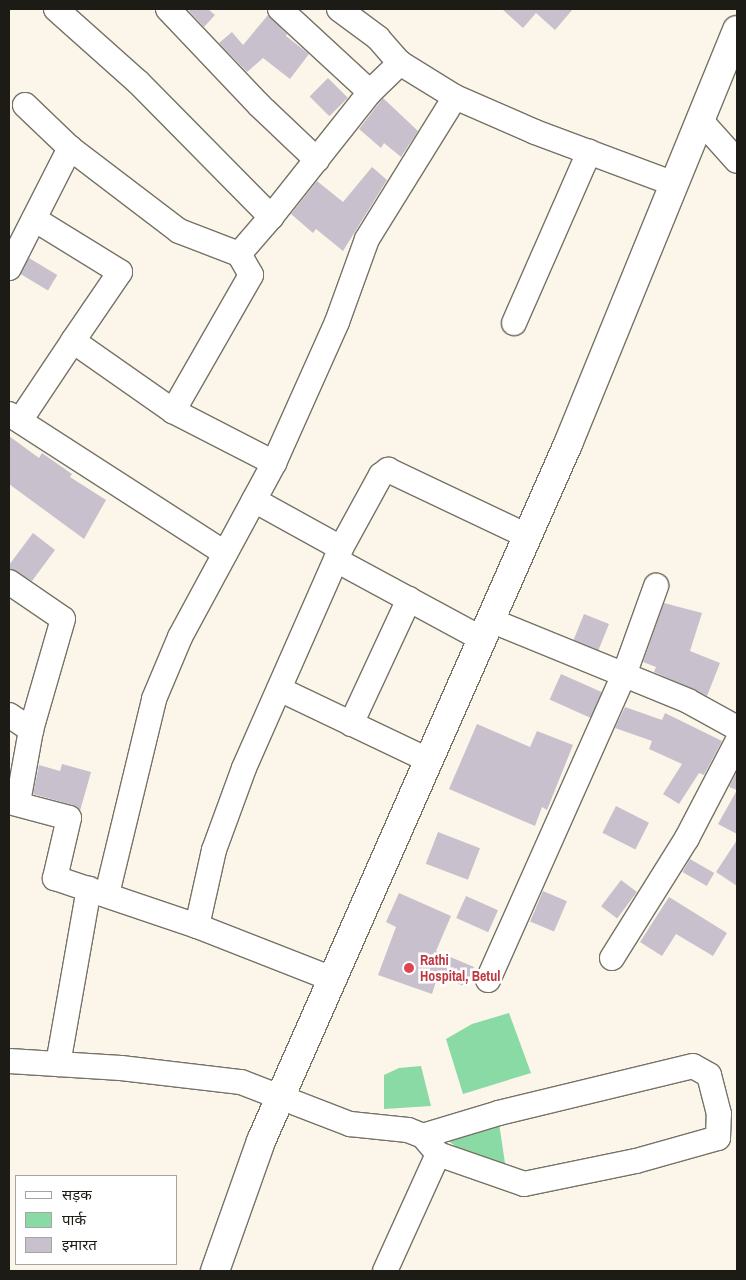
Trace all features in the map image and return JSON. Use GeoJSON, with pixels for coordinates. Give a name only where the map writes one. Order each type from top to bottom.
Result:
{"type":"FeatureCollection","features":[{"type":"Feature","properties":{"kind":"main road"},"geometry":{"type":"LineString","coordinates":[[215,1271],[261,1141],[527,536],[674,184],[702,122],[737,33]]}},
{"type":"Feature","properties":{"kind":"street"},"geometry":{"type":"LineString","coordinates":[[56,9],[138,82],[271,217]]}},
{"type":"Feature","properties":{"kind":"street"},"geometry":{"type":"LineString","coordinates":[[168,9],[259,105],[317,160]]}},
{"type":"Feature","properties":{"kind":"street"},"geometry":{"type":"LineString","coordinates":[[280,9],[370,92]]}},
{"type":"Feature","properties":{"kind":"street"},"geometry":{"type":"LineString","coordinates":[[339,9],[378,38],[400,63],[455,97],[589,152],[674,184]]}},
{"type":"Feature","properties":{"kind":"street"},"geometry":{"type":"LineString","coordinates":[[239,254],[271,217],[370,92],[400,63]]}},
{"type":"Feature","properties":{"kind":"street"},"geometry":{"type":"LineString","coordinates":[[58,1064],[98,891],[154,699],[180,637],[274,463],[337,322],[367,239],[455,97]]}},
{"type":"Feature","properties":{"kind":"street"},"geometry":{"type":"LineString","coordinates":[[25,105],[70,148],[179,232],[239,254],[251,275],[173,411]]}},
{"type":"Feature","properties":{"kind":"street"},"geometry":{"type":"LineString","coordinates":[[702,122],[737,161]]}},
{"type":"Feature","properties":{"kind":"street"},"geometry":{"type":"LineString","coordinates":[[9,268],[70,148]]}},
{"type":"Feature","properties":{"kind":"street"},"geometry":{"type":"LineString","coordinates":[[514,323],[589,152]]}},
{"type":"Feature","properties":{"kind":"street"},"geometry":{"type":"LineString","coordinates":[[34,219],[120,272],[73,341],[15,416],[226,553]]}},
{"type":"Feature","properties":{"kind":"street"},"geometry":{"type":"LineString","coordinates":[[73,341],[173,411],[274,463]]}},
{"type":"Feature","properties":{"kind":"street"},"geometry":{"type":"LineString","coordinates":[[197,926],[214,850],[244,768],[339,554],[381,475],[388,470],[527,536]]}},
{"type":"Feature","properties":{"kind":"street"},"geometry":{"type":"LineString","coordinates":[[254,500],[408,599],[486,630],[624,675],[688,701],[737,728]]}},
{"type":"Feature","properties":{"kind":"street"},"geometry":{"type":"LineString","coordinates":[[9,582],[63,619],[30,730],[13,802],[70,818],[55,878],[197,926],[332,979]]}},
{"type":"Feature","properties":{"kind":"street"},"geometry":{"type":"LineString","coordinates":[[488,980],[624,675],[656,586]]}},
{"type":"Feature","properties":{"kind":"street"},"geometry":{"type":"LineString","coordinates":[[351,724],[408,599]]}},
{"type":"Feature","properties":{"kind":"street"},"geometry":{"type":"LineString","coordinates":[[279,689],[428,760]]}},
{"type":"Feature","properties":{"kind":"street"},"geometry":{"type":"LineString","coordinates":[[9,715],[30,730]]}},
{"type":"Feature","properties":{"kind":"street"},"geometry":{"type":"LineString","coordinates":[[612,958],[687,838],[737,742]]}},
{"type":"Feature","properties":{"kind":"street"},"geometry":{"type":"LineString","coordinates":[[9,1061],[241,1082],[280,1099],[350,1124],[408,1130],[430,1145],[524,1184],[636,1161],[718,1138],[719,1114],[709,1075],[693,1066],[499,1113],[430,1145],[385,1271]]}},
{"type":"Feature","properties":{"kind":"green space"},"geometry":{"type":"Polygon","coordinates":[[[509,1013],[531,1073],[463,1094],[446,1039],[472,1024],[509,1013]]]}},
{"type":"Feature","properties":{"kind":"green space"},"geometry":{"type":"Polygon","coordinates":[[[421,1066],[431,1106],[384,1109],[384,1075],[399,1068],[421,1066]]]}},
{"type":"Feature","properties":{"kind":"green space"},"geometry":{"type":"Polygon","coordinates":[[[499,1123],[506,1170],[471,1158],[442,1136],[499,1123]]]}},
{"type":"Feature","properties":{"kind":"building"},"geometry":{"type":"Polygon","coordinates":[[[191,9],[208,9],[215,15],[204,27],[189,11],[191,9]]]}},
{"type":"Feature","properties":{"kind":"building"},"geometry":{"type":"Polygon","coordinates":[[[502,9],[573,9],[555,30],[536,13],[523,28],[502,9]]]}},
{"type":"Feature","properties":{"kind":"building"},"geometry":{"type":"Polygon","coordinates":[[[268,15],[287,34],[286,36],[309,54],[290,79],[263,58],[247,72],[219,43],[232,32],[243,45],[268,15]]]}},
{"type":"Feature","properties":{"kind":"building"},"geometry":{"type":"Polygon","coordinates":[[[328,78],[348,98],[329,116],[310,96],[328,78]]]}},
{"type":"Feature","properties":{"kind":"building"},"geometry":{"type":"Polygon","coordinates":[[[383,98],[418,131],[401,157],[384,143],[381,148],[359,129],[383,98]]]}},
{"type":"Feature","properties":{"kind":"building"},"geometry":{"type":"Polygon","coordinates":[[[372,167],[387,180],[343,251],[316,229],[313,233],[291,214],[317,181],[343,202],[372,167]]]}},
{"type":"Feature","properties":{"kind":"building"},"geometry":{"type":"Polygon","coordinates":[[[29,258],[57,275],[48,290],[20,273],[29,258]]]}},
{"type":"Feature","properties":{"kind":"building"},"geometry":{"type":"Polygon","coordinates":[[[9,436],[39,458],[42,453],[72,474],[70,477],[106,500],[84,539],[9,484],[9,436]]]}},
{"type":"Feature","properties":{"kind":"building"},"geometry":{"type":"Polygon","coordinates":[[[33,533],[55,550],[32,581],[9,568],[9,565],[33,533]]]}},
{"type":"Feature","properties":{"kind":"building"},"geometry":{"type":"Polygon","coordinates":[[[664,603],[702,613],[690,651],[720,663],[707,696],[654,672],[656,667],[643,662],[664,603]]]}},
{"type":"Feature","properties":{"kind":"building"},"geometry":{"type":"Polygon","coordinates":[[[584,614],[609,624],[599,650],[574,640],[584,614]]]}},
{"type":"Feature","properties":{"kind":"building"},"geometry":{"type":"Polygon","coordinates":[[[561,674],[602,692],[591,718],[550,700],[561,674]]]}},
{"type":"Feature","properties":{"kind":"building"},"geometry":{"type":"Polygon","coordinates":[[[625,707],[662,720],[665,713],[722,741],[704,775],[699,773],[679,804],[663,794],[682,764],[649,749],[652,741],[615,728],[625,707]]]}},
{"type":"Feature","properties":{"kind":"building"},"geometry":{"type":"Polygon","coordinates":[[[477,724],[530,747],[537,731],[573,745],[547,810],[542,807],[535,826],[449,789],[477,724]]]}},
{"type":"Feature","properties":{"kind":"building"},"geometry":{"type":"Polygon","coordinates":[[[62,764],[91,772],[80,811],[73,805],[33,794],[39,765],[60,771],[62,764]]]}},
{"type":"Feature","properties":{"kind":"building"},"geometry":{"type":"Polygon","coordinates":[[[737,771],[737,790],[729,787],[737,771]]]}},
{"type":"Feature","properties":{"kind":"building"},"geometry":{"type":"Polygon","coordinates":[[[737,790],[737,834],[718,824],[737,790]]]}},
{"type":"Feature","properties":{"kind":"building"},"geometry":{"type":"Polygon","coordinates":[[[616,806],[649,823],[635,850],[602,833],[616,806]]]}},
{"type":"Feature","properties":{"kind":"building"},"geometry":{"type":"Polygon","coordinates":[[[438,832],[480,848],[468,880],[426,864],[438,832]]]}},
{"type":"Feature","properties":{"kind":"building"},"geometry":{"type":"Polygon","coordinates":[[[737,840],[737,886],[716,872],[737,840]]]}},
{"type":"Feature","properties":{"kind":"building"},"geometry":{"type":"Polygon","coordinates":[[[690,859],[714,873],[707,886],[682,872],[690,859]]]}},
{"type":"Feature","properties":{"kind":"building"},"geometry":{"type":"Polygon","coordinates":[[[621,880],[637,892],[617,918],[601,906],[621,880]]]}},
{"type":"Feature","properties":{"kind":"building"},"geometry":{"type":"Polygon","coordinates":[[[543,891],[567,901],[554,932],[530,921],[543,891]]]}},
{"type":"Feature","properties":{"kind":"building"},"geometry":{"type":"Polygon","coordinates":[[[399,893],[451,916],[436,951],[474,967],[466,987],[438,975],[432,994],[378,975],[396,927],[386,922],[399,893]]]}},
{"type":"Feature","properties":{"kind":"building"},"geometry":{"type":"Polygon","coordinates":[[[466,896],[498,910],[488,932],[456,918],[466,896]]]}},
{"type":"Feature","properties":{"kind":"building"},"geometry":{"type":"Polygon","coordinates":[[[669,897],[727,933],[713,956],[676,934],[662,956],[640,942],[669,897]]]}},
{"type":"Feature","properties":{"kind":"place","name":"Rathi Hospital, Betul"},"geometry":{"type":"Point","coordinates":[409,968]}}]}
